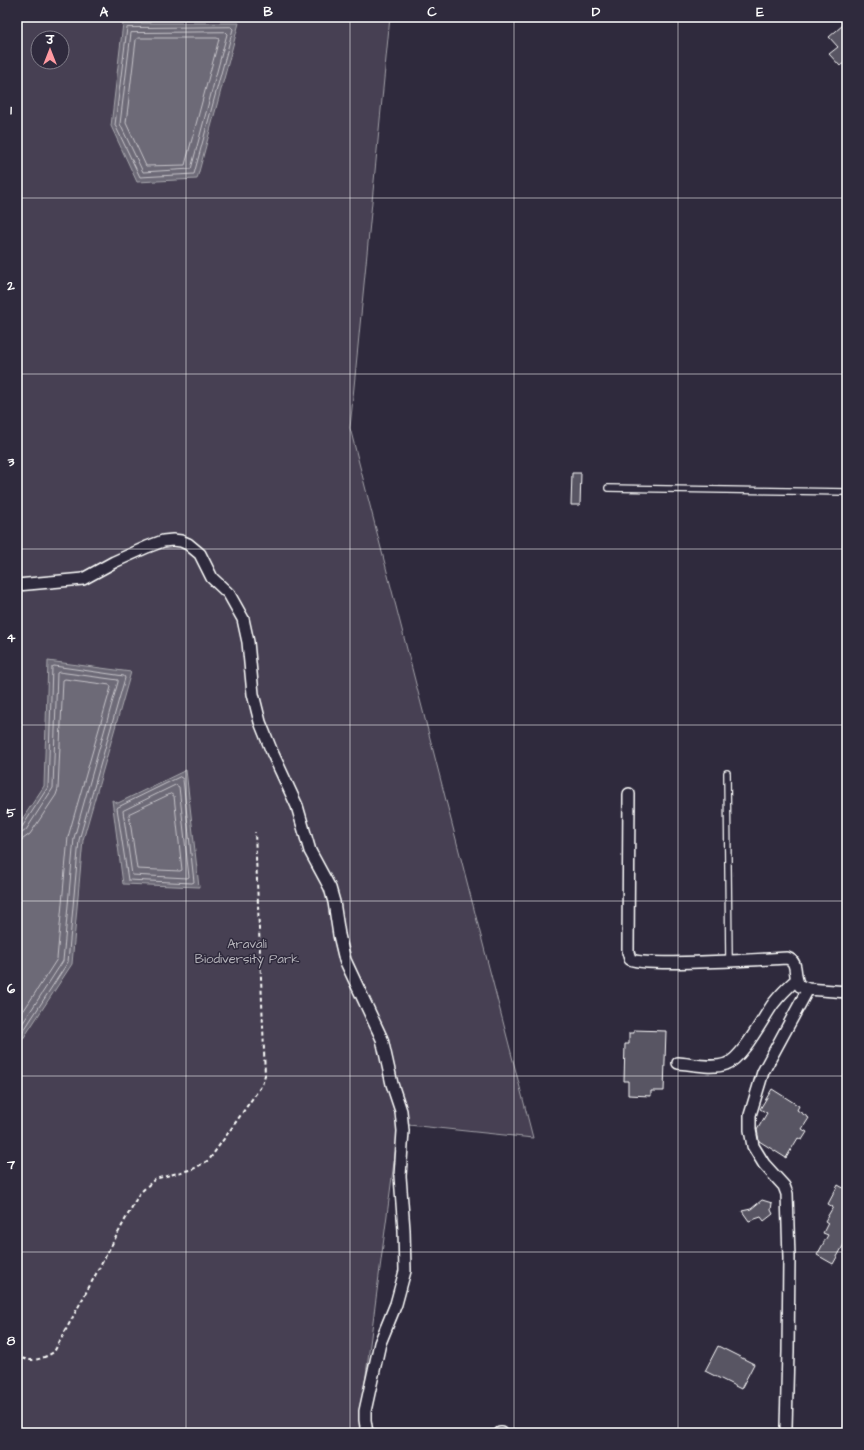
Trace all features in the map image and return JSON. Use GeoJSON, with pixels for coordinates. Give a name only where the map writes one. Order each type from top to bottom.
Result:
{"type":"FeatureCollection","features":[{"type":"Feature","properties":{"kind":"street"},"geometry":{"type":"LineString","coordinates":[[17,585],[84,579],[114,562],[147,547],[163,541],[181,541],[188,544],[200,554],[212,578],[229,594],[243,619],[248,642],[253,694],[260,722],[297,806],[310,851],[330,888],[334,902],[344,960],[382,1039],[392,1084],[401,1111],[403,1131],[400,1176],[405,1271],[396,1304],[380,1342],[365,1411],[367,1433]]}},
{"type":"Feature","properties":{"kind":"street"},"geometry":{"type":"LineString","coordinates":[[629,794],[628,952],[630,959],[635,961],[664,962],[787,958],[791,959],[795,963],[796,980],[800,986],[808,989],[847,992]]}},
{"type":"Feature","properties":{"kind":"street"},"geometry":{"type":"LineString","coordinates":[[678,1063],[711,1066],[726,1065],[731,1062],[740,1054],[773,1005],[785,990],[796,980]]}},
{"type":"Feature","properties":{"kind":"street"},"geometry":{"type":"LineString","coordinates":[[786,1427],[789,1273],[787,1194],[784,1186],[764,1164],[756,1151],[750,1130],[750,1115],[763,1072],[808,989]]}},
{"type":"Feature","properties":{"kind":"lane"},"geometry":{"type":"LineString","coordinates":[[608,488],[847,492]]}},
{"type":"Feature","properties":{"kind":"lane"},"geometry":{"type":"LineString","coordinates":[[727,773],[729,961]]}},
{"type":"Feature","properties":{"kind":"path"},"geometry":{"type":"LineString","coordinates":[[17,1354],[28,1360],[46,1358],[54,1352],[139,1194],[155,1180],[193,1169],[209,1160],[262,1085],[265,1074],[255,832]]}},
{"type":"Feature","properties":{"kind":"green space","name":"Aravali Biodiversity Park"},"geometry":{"type":"Polygon","coordinates":[[[17,17],[390,17],[350,428],[533,1138],[399,1124],[360,1420],[382,1433],[17,1433],[17,17]]]}},
{"type":"Feature","properties":{"kind":"water"},"geometry":{"type":"Polygon","coordinates":[[[123,23],[239,23],[197,179],[137,182],[111,126],[123,23]]]}},
{"type":"Feature","properties":{"kind":"water"},"geometry":{"type":"Polygon","coordinates":[[[48,661],[131,672],[83,840],[72,964],[17,1048],[17,827],[44,786],[48,661]]]}},
{"type":"Feature","properties":{"kind":"water"},"geometry":{"type":"Polygon","coordinates":[[[186,770],[199,887],[123,884],[112,800],[118,803],[186,770]]]}},
{"type":"Feature","properties":{"kind":"building"},"geometry":{"type":"Polygon","coordinates":[[[843,25],[847,29],[847,61],[840,66],[829,54],[838,47],[829,37],[843,25]]]}},
{"type":"Feature","properties":{"kind":"building"},"geometry":{"type":"Polygon","coordinates":[[[572,473],[581,473],[580,505],[571,505],[572,473]]]}},
{"type":"Feature","properties":{"kind":"building"},"geometry":{"type":"Polygon","coordinates":[[[634,1030],[666,1031],[664,1091],[651,1091],[651,1096],[628,1095],[628,1081],[624,1081],[625,1044],[629,1044],[629,1033],[634,1033],[634,1030]]]}},
{"type":"Feature","properties":{"kind":"building"},"geometry":{"type":"Polygon","coordinates":[[[772,1089],[799,1106],[797,1110],[809,1118],[802,1129],[807,1132],[802,1140],[798,1138],[786,1158],[759,1141],[757,1130],[767,1113],[760,1109],[772,1089]]]}},
{"type":"Feature","properties":{"kind":"building"},"geometry":{"type":"Polygon","coordinates":[[[838,1185],[847,1190],[847,1239],[833,1264],[817,1255],[828,1235],[823,1233],[828,1223],[825,1221],[833,1207],[828,1204],[838,1185]]]}},
{"type":"Feature","properties":{"kind":"building"},"geometry":{"type":"Polygon","coordinates":[[[762,1200],[772,1203],[771,1210],[773,1214],[764,1221],[761,1217],[749,1221],[742,1211],[751,1209],[762,1200]]]}},
{"type":"Feature","properties":{"kind":"building"},"geometry":{"type":"Polygon","coordinates":[[[718,1346],[754,1364],[741,1389],[705,1371],[718,1346]]]}}]}
